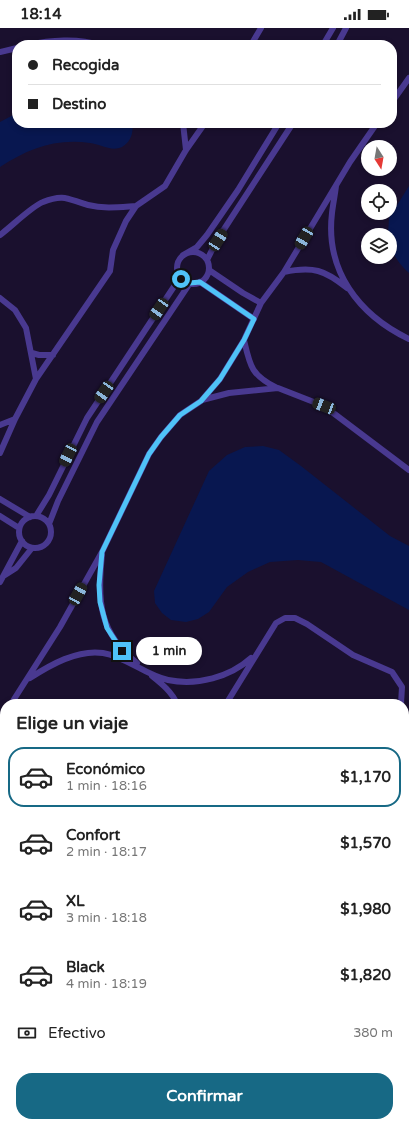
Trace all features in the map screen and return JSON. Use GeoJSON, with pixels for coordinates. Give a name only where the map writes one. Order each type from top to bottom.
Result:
{"type":"FeatureCollection","features":[{"type":"Feature","properties":{"kind":"street"},"geometry":{"type":"LineString","coordinates":[[254,40],[261,28]]}},
{"type":"Feature","properties":{"kind":"street"},"geometry":{"type":"LineString","coordinates":[[326,40],[333,28]]}},
{"type":"Feature","properties":{"kind":"street"},"geometry":{"type":"LineString","coordinates":[[340,40],[346,28]]}},
{"type":"Feature","properties":{"kind":"street"},"geometry":{"type":"LineString","coordinates":[[0,52],[12,49]]}},
{"type":"Feature","properties":{"kind":"street"},"geometry":{"type":"LineString","coordinates":[[397,95],[409,78]]}},
{"type":"Feature","properties":{"kind":"street"},"geometry":{"type":"LineString","coordinates":[[184,128],[186,150]]}},
{"type":"Feature","properties":{"kind":"street"},"geometry":{"type":"LineString","coordinates":[[0,453],[14,419],[29,396],[36,379],[110,271],[114,250],[126,221],[136,206],[165,186],[186,150],[201,128]]}},
{"type":"Feature","properties":{"kind":"street"},"geometry":{"type":"LineString","coordinates":[[33,517],[49,495],[87,418],[175,285],[178,274],[177,263],[183,255],[197,247],[206,235],[238,190],[276,128]]}},
{"type":"Feature","properties":{"kind":"street"},"geometry":{"type":"LineString","coordinates":[[207,260],[218,240],[290,128]]}},
{"type":"Feature","properties":{"kind":"street"},"geometry":{"type":"LineString","coordinates":[[14,699],[60,627],[102,552],[149,454],[180,415],[201,401],[220,379],[244,340],[261,303],[284,272],[337,182],[374,128]]}},
{"type":"Feature","properties":{"kind":"street"},"geometry":{"type":"LineString","coordinates":[[337,182],[331,214],[332,238],[336,261],[344,280],[352,293]]}},
{"type":"Feature","properties":{"kind":"street"},"geometry":{"type":"LineString","coordinates":[[0,235],[42,202],[55,198],[70,198],[88,204],[114,208],[136,206]]}},
{"type":"Feature","properties":{"kind":"street"},"geometry":{"type":"LineString","coordinates":[[178,274],[181,279],[190,283],[200,282],[204,279],[209,270],[207,260],[204,256],[194,252],[183,255]]}},
{"type":"Feature","properties":{"kind":"street"},"geometry":{"type":"LineString","coordinates":[[284,272],[299,268],[314,269],[332,276],[352,293],[371,315],[389,329],[409,338]]}},
{"type":"Feature","properties":{"kind":"street"},"geometry":{"type":"LineString","coordinates":[[209,270],[243,293],[261,303]]}},
{"type":"Feature","properties":{"kind":"street"},"geometry":{"type":"LineString","coordinates":[[200,282],[254,319]]}},
{"type":"Feature","properties":{"kind":"street"},"geometry":{"type":"LineString","coordinates":[[49,524],[41,517],[26,519],[20,528],[19,533],[22,541],[32,548],[37,548],[46,543],[51,534],[49,524],[58,501],[97,422],[190,283]]}},
{"type":"Feature","properties":{"kind":"street"},"geometry":{"type":"LineString","coordinates":[[0,298],[15,310],[26,328],[36,379]]}},
{"type":"Feature","properties":{"kind":"street"},"geometry":{"type":"LineString","coordinates":[[244,340],[250,364],[261,380],[324,406],[409,470]]}},
{"type":"Feature","properties":{"kind":"street"},"geometry":{"type":"LineString","coordinates":[[32,353],[39,355],[53,355]]}},
{"type":"Feature","properties":{"kind":"street"},"geometry":{"type":"LineString","coordinates":[[201,401],[225,394],[278,388]]}},
{"type":"Feature","properties":{"kind":"street"},"geometry":{"type":"LineString","coordinates":[[0,425],[14,419]]}},
{"type":"Feature","properties":{"kind":"street"},"geometry":{"type":"LineString","coordinates":[[0,499],[33,517]]}},
{"type":"Feature","properties":{"kind":"street"},"geometry":{"type":"LineString","coordinates":[[0,516],[20,528]]}},
{"type":"Feature","properties":{"kind":"street"},"geometry":{"type":"LineString","coordinates":[[0,582],[22,541]]}},
{"type":"Feature","properties":{"kind":"street"},"geometry":{"type":"LineString","coordinates":[[5,575],[16,568],[32,548]]}},
{"type":"Feature","properties":{"kind":"street"},"geometry":{"type":"LineString","coordinates":[[102,552],[99,585],[100,602],[107,628],[122,651],[166,687],[175,699]]}},
{"type":"Feature","properties":{"kind":"street"},"geometry":{"type":"LineString","coordinates":[[229,699],[255,654],[276,623],[285,618],[296,618],[353,655],[392,672],[402,688],[401,699]]}},
{"type":"Feature","properties":{"kind":"street"},"geometry":{"type":"LineString","coordinates":[[27,680],[46,667],[90,653],[103,653],[121,658],[168,680],[207,680],[225,675],[242,666],[255,654]]}},
{"type":"Feature","properties":{"kind":"shaded area"},"geometry":{"type":"Polygon","coordinates":[[[12,116],[12,128],[133,128],[133,130],[130,140],[122,147],[114,149],[94,144],[65,142],[42,146],[21,155],[0,167],[0,122],[12,116]]]}},
{"type":"Feature","properties":{"kind":"shaded area"},"geometry":{"type":"Polygon","coordinates":[[[409,186],[409,273],[397,259],[397,228],[388,228],[389,220],[397,220],[397,205],[409,186]]]}},
{"type":"Feature","properties":{"kind":"shaded area"},"geometry":{"type":"Polygon","coordinates":[[[263,446],[279,450],[390,536],[409,546],[409,610],[321,562],[298,560],[270,562],[248,572],[227,587],[209,612],[198,619],[186,622],[171,620],[162,613],[155,603],[154,591],[209,471],[227,455],[245,447],[263,446]]]}},
{"type":"Feature","properties":{"kind":"route"},"geometry":{"type":"LineString","coordinates":[[122,651],[107,628],[100,602],[99,585],[102,552],[149,454],[180,415],[201,401],[220,379],[244,340],[254,319],[200,282],[195,284],[185,282],[181,279]]}}]}
